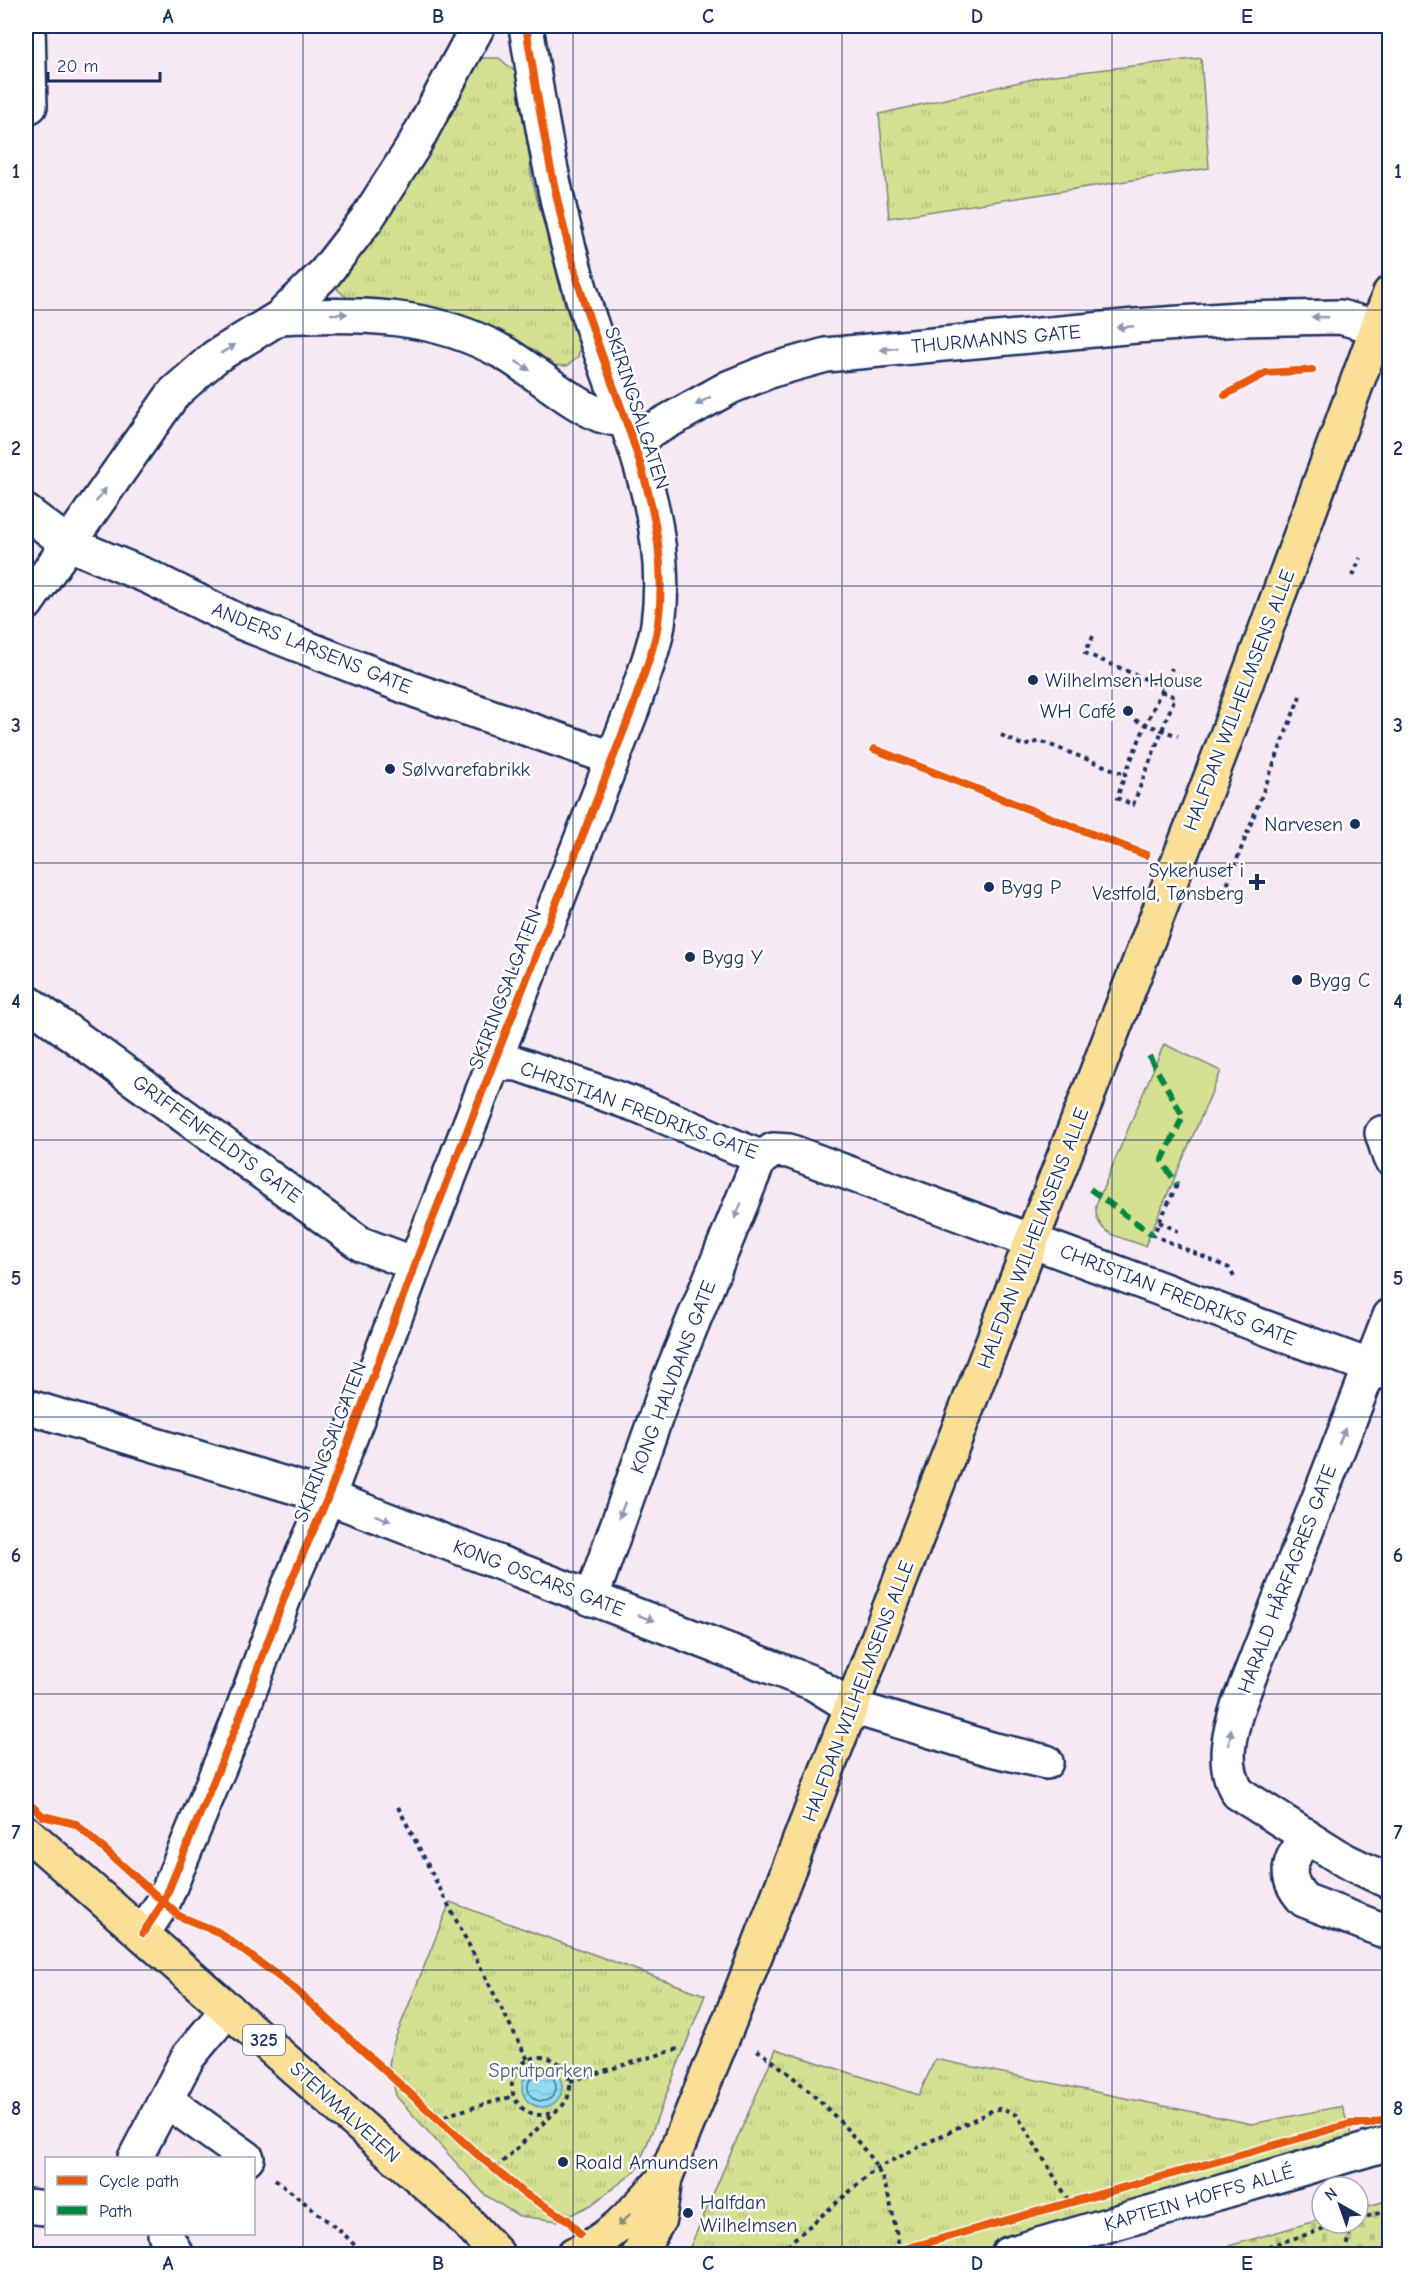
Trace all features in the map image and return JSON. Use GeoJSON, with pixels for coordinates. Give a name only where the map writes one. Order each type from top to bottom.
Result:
{"type":"FeatureCollection","features":[{"type":"Feature","properties":{"kind":"main road","name":"HALFDAN WILHELMSENS ALLE"},"geometry":{"type":"LineString","coordinates":[[639,2254],[659,2219],[665,2178],[738,2000],[1221,751],[1389,293]]}},
{"type":"Feature","properties":{"kind":"main road","name":"STENMALVEIEN"},"geometry":{"type":"LineString","coordinates":[[26,1832],[456,2210],[497,2254]]}},
{"type":"Feature","properties":{"kind":"main road","name":"HALFDAN WILHELMSENS ALLE"},"geometry":{"type":"LineString","coordinates":[[574,2254],[591,2248],[606,2237],[665,2178]]}},
{"type":"Feature","properties":{"kind":"street"},"geometry":{"type":"LineString","coordinates":[[28,26],[30,106]]}},
{"type":"Feature","properties":{"kind":"street"},"geometry":{"type":"LineString","coordinates":[[26,604],[174,393],[215,357],[280,317],[325,273],[366,219],[413,147],[478,26]]}},
{"type":"Feature","properties":{"kind":"street","name":"SKIRINGSALGATEN"},"geometry":{"type":"LineString","coordinates":[[143,1933],[164,1901],[238,1722],[287,1590],[328,1497],[415,1264],[612,758],[658,626],[662,577],[655,517],[630,430],[585,306],[555,201],[526,26]]}},
{"type":"Feature","properties":{"kind":"street"},"geometry":{"type":"LineString","coordinates":[[280,317],[345,314],[406,319],[438,325],[503,352],[600,415],[630,430]]}},
{"type":"Feature","properties":{"kind":"street","name":"THURMANNS GATE"},"geometry":{"type":"LineString","coordinates":[[630,430],[772,370],[826,355],[1117,327],[1239,319],[1340,317],[1377,327]]}},
{"type":"Feature","properties":{"kind":"street","name":"ANDERS LARSENS GATE"},"geometry":{"type":"LineString","coordinates":[[26,512],[67,543],[149,577],[240,622],[417,691],[612,758]]}},
{"type":"Feature","properties":{"kind":"street","name":"GRIFFENFELDTS GATE"},"geometry":{"type":"LineString","coordinates":[[26,1001],[361,1244],[415,1264]]}},
{"type":"Feature","properties":{"kind":"street","name":"CHRISTIAN FREDRIKS GATE"},"geometry":{"type":"LineString","coordinates":[[495,1063],[518,1064],[642,1107],[762,1158],[773,1150],[789,1152],[1379,1370]]}},
{"type":"Feature","properties":{"kind":"street","name":"KONG HALVDANS GATE"},"geometry":{"type":"LineString","coordinates":[[591,1599],[669,1380],[762,1158]]}},
{"type":"Feature","properties":{"kind":"street","name":"HARALD HÅRFAGRES GATE"},"geometry":{"type":"LineString","coordinates":[[1306,1835],[1238,1793],[1230,1780],[1227,1762],[1236,1714],[1379,1370],[1389,1316]]}},
{"type":"Feature","properties":{"kind":"street","name":"KONG OSCARS GATE"},"geometry":{"type":"LineString","coordinates":[[26,1406],[328,1497],[813,1683],[852,1707],[991,1749],[1046,1762]]}},
{"type":"Feature","properties":{"kind":"street"},"geometry":{"type":"LineString","coordinates":[[1389,1881],[1346,1861],[1306,1835],[1292,1858],[1290,1874],[1294,1889],[1304,1900],[1389,1933]]}},
{"type":"Feature","properties":{"kind":"street"},"geometry":{"type":"LineString","coordinates":[[136,2157],[188,2057],[228,2009]]}},
{"type":"Feature","properties":{"kind":"street"},"geometry":{"type":"LineString","coordinates":[[166,2100],[244,2157]]}},
{"type":"Feature","properties":{"kind":"street","name":"KAPTEIN HOFFS ALLÉ"},"geometry":{"type":"LineString","coordinates":[[1008,2254],[1389,2143]]}},
{"type":"Feature","properties":{"kind":"street"},"geometry":{"type":"LineString","coordinates":[[26,2206],[45,2208]]}},
{"type":"Feature","properties":{"kind":"street"},"geometry":{"type":"LineString","coordinates":[[166,2235],[176,2254]]}},
{"type":"Feature","properties":{"kind":"path"},"geometry":{"type":"LineString","coordinates":[[1353,576],[1360,558]]}},
{"type":"Feature","properties":{"kind":"path"},"geometry":{"type":"LineString","coordinates":[[1093,636],[1085,653],[1163,689],[1175,697],[1133,805],[1117,798],[1146,724],[1163,689],[1172,669]]}},
{"type":"Feature","properties":{"kind":"path"},"geometry":{"type":"LineString","coordinates":[[1221,901],[1304,686]]}},
{"type":"Feature","properties":{"kind":"path"},"geometry":{"type":"LineString","coordinates":[[1135,720],[1178,736]]}},
{"type":"Feature","properties":{"kind":"path"},"geometry":{"type":"LineString","coordinates":[[1001,735],[1024,746],[1040,741],[1125,774]]}},
{"type":"Feature","properties":{"kind":"path"},"geometry":{"type":"LineString","coordinates":[[1177,1185],[1153,1235],[1229,1268],[1237,1283]]}},
{"type":"Feature","properties":{"kind":"path"},"geometry":{"type":"LineString","coordinates":[[1159,1222],[1178,1231]]}},
{"type":"Feature","properties":{"kind":"path"},"geometry":{"type":"LineString","coordinates":[[398,1807],[528,2060]]}},
{"type":"Feature","properties":{"kind":"path"},"geometry":{"type":"LineString","coordinates":[[570,2081],[689,2046]]}},
{"type":"Feature","properties":{"kind":"path"},"geometry":{"type":"LineString","coordinates":[[751,2047],[795,2077],[839,2120],[877,2168],[884,2182],[897,2252],[911,2247]]}},
{"type":"Feature","properties":{"kind":"path"},"geometry":{"type":"LineString","coordinates":[[489,2175],[558,2109],[570,2092],[570,2081],[558,2063],[538,2057],[519,2066],[514,2076],[514,2096],[528,2112],[549,2114],[558,2109]]}},
{"type":"Feature","properties":{"kind":"path"},"geometry":{"type":"LineString","coordinates":[[436,2118],[514,2096]]}},
{"type":"Feature","properties":{"kind":"path"},"geometry":{"type":"LineString","coordinates":[[783,2254],[792,2241],[877,2168],[988,2112],[1004,2109],[1017,2115],[1069,2201]]}},
{"type":"Feature","properties":{"kind":"path"},"geometry":{"type":"LineString","coordinates":[[429,2111],[445,2126]]}},
{"type":"Feature","properties":{"kind":"path"},"geometry":{"type":"LineString","coordinates":[[487,2161],[504,2176]]}},
{"type":"Feature","properties":{"kind":"path"},"geometry":{"type":"LineString","coordinates":[[255,2165],[345,2235],[363,2254]]}},
{"type":"Feature","properties":{"kind":"path"},"geometry":{"type":"LineString","coordinates":[[1058,2205],[1081,2198]]}},
{"type":"Feature","properties":{"kind":"path"},"geometry":{"type":"LineString","coordinates":[[1370,2216],[1389,2210]]}},
{"type":"Feature","properties":{"kind":"path"},"geometry":{"type":"LineString","coordinates":[[1242,2254],[1310,2234]]}},
{"type":"Feature","properties":{"kind":"path"},"geometry":{"type":"LineString","coordinates":[[1347,2254],[1349,2235]]}},
{"type":"Feature","properties":{"kind":"green space"},"geometry":{"type":"Polygon","coordinates":[[[483,58],[499,58],[519,75],[532,179],[565,306],[580,346],[578,357],[567,366],[550,365],[445,312],[387,301],[351,301],[338,290],[336,280],[471,66],[483,58]]]}},
{"type":"Feature","properties":{"kind":"green space"},"geometry":{"type":"Polygon","coordinates":[[[1201,58],[1209,168],[889,218],[879,114],[1046,76],[1201,58]]]}},
{"type":"Feature","properties":{"kind":"green space"},"geometry":{"type":"Polygon","coordinates":[[[1164,1044],[1221,1071],[1145,1246],[1118,1237],[1104,1229],[1099,1223],[1096,1205],[1164,1044]]]}},
{"type":"Feature","properties":{"kind":"green space","name":"Sprutparken"},"geometry":{"type":"Polygon","coordinates":[[[450,1902],[705,1995],[637,2170],[591,2205],[558,2221],[519,2216],[485,2195],[396,2096],[389,2064],[393,2044],[450,1902]]]}},
{"type":"Feature","properties":{"kind":"green space"},"geometry":{"type":"Polygon","coordinates":[[[776,2049],[919,2095],[935,2059],[1252,2124],[1342,2106],[1356,2150],[994,2254],[687,2254],[776,2049]]]}},
{"type":"Feature","properties":{"kind":"green space"},"geometry":{"type":"Polygon","coordinates":[[[1389,2200],[1389,2254],[1201,2254],[1310,2222],[1310,2235],[1370,2235],[1370,2206],[1389,2200]]]}},
{"type":"Feature","properties":{"kind":"water"},"geometry":{"type":"Polygon","coordinates":[[[542,2067],[556,2073],[562,2087],[556,2101],[542,2107],[528,2101],[522,2087],[528,2073],[542,2067]]]}},
{"type":"Feature","properties":{"kind":"marked path"},"geometry":{"type":"LineString","coordinates":[[1149,1056],[1183,1116],[1162,1161],[1177,1185]]}},
{"type":"Feature","properties":{"kind":"marked path"},"geometry":{"type":"LineString","coordinates":[[1090,1189],[1153,1235]]}},
{"type":"Feature","properties":{"kind":"cycle path"},"geometry":{"type":"LineString","coordinates":[[143,1933],[164,1901],[238,1722],[287,1590],[328,1497],[415,1264],[633,707],[656,634],[661,582],[658,541],[650,501],[640,462],[598,344],[575,270],[544,132],[526,26]]}},
{"type":"Feature","properties":{"kind":"cycle path"},"geometry":{"type":"LineString","coordinates":[[1225,395],[1266,373],[1312,370]]}},
{"type":"Feature","properties":{"kind":"cycle path"},"geometry":{"type":"LineString","coordinates":[[874,749],[1146,855]]}},
{"type":"Feature","properties":{"kind":"cycle path"},"geometry":{"type":"LineString","coordinates":[[26,1801],[43,1816],[76,1824],[179,1916],[218,1932],[289,1984],[478,2155],[522,2192],[568,2220],[580,2234]]}},
{"type":"Feature","properties":{"kind":"cycle path"},"geometry":{"type":"LineString","coordinates":[[887,2254],[1350,2124],[1369,2124],[1390,2118]]}},
{"type":"Feature","properties":{"kind":"place","name":"Wilhelmsen House"},"geometry":{"type":"Point","coordinates":[1033,680]}},
{"type":"Feature","properties":{"kind":"place","name":"WH Café"},"geometry":{"type":"Point","coordinates":[1128,711]}},
{"type":"Feature","properties":{"kind":"place","name":"Sølvvarefabrikk"},"geometry":{"type":"Point","coordinates":[390,769]}},
{"type":"Feature","properties":{"kind":"place","name":"Narvesen"},"geometry":{"type":"Point","coordinates":[1355,824]}},
{"type":"Feature","properties":{"kind":"place","name":"Sykehuset i Vestfold, Tønsberg"},"geometry":{"type":"Point","coordinates":[1257,882]}},
{"type":"Feature","properties":{"kind":"place","name":"Bygg P"},"geometry":{"type":"Point","coordinates":[989,887]}},
{"type":"Feature","properties":{"kind":"place","name":"Bygg Y"},"geometry":{"type":"Point","coordinates":[690,957]}},
{"type":"Feature","properties":{"kind":"place","name":"Bygg C"},"geometry":{"type":"Point","coordinates":[1297,980]}},
{"type":"Feature","properties":{"kind":"place","name":"Roald Amundsen"},"geometry":{"type":"Point","coordinates":[563,2162]}},
{"type":"Feature","properties":{"kind":"place","name":"Halfdan Wilhelmsen"},"geometry":{"type":"Point","coordinates":[688,2213]}}]}
